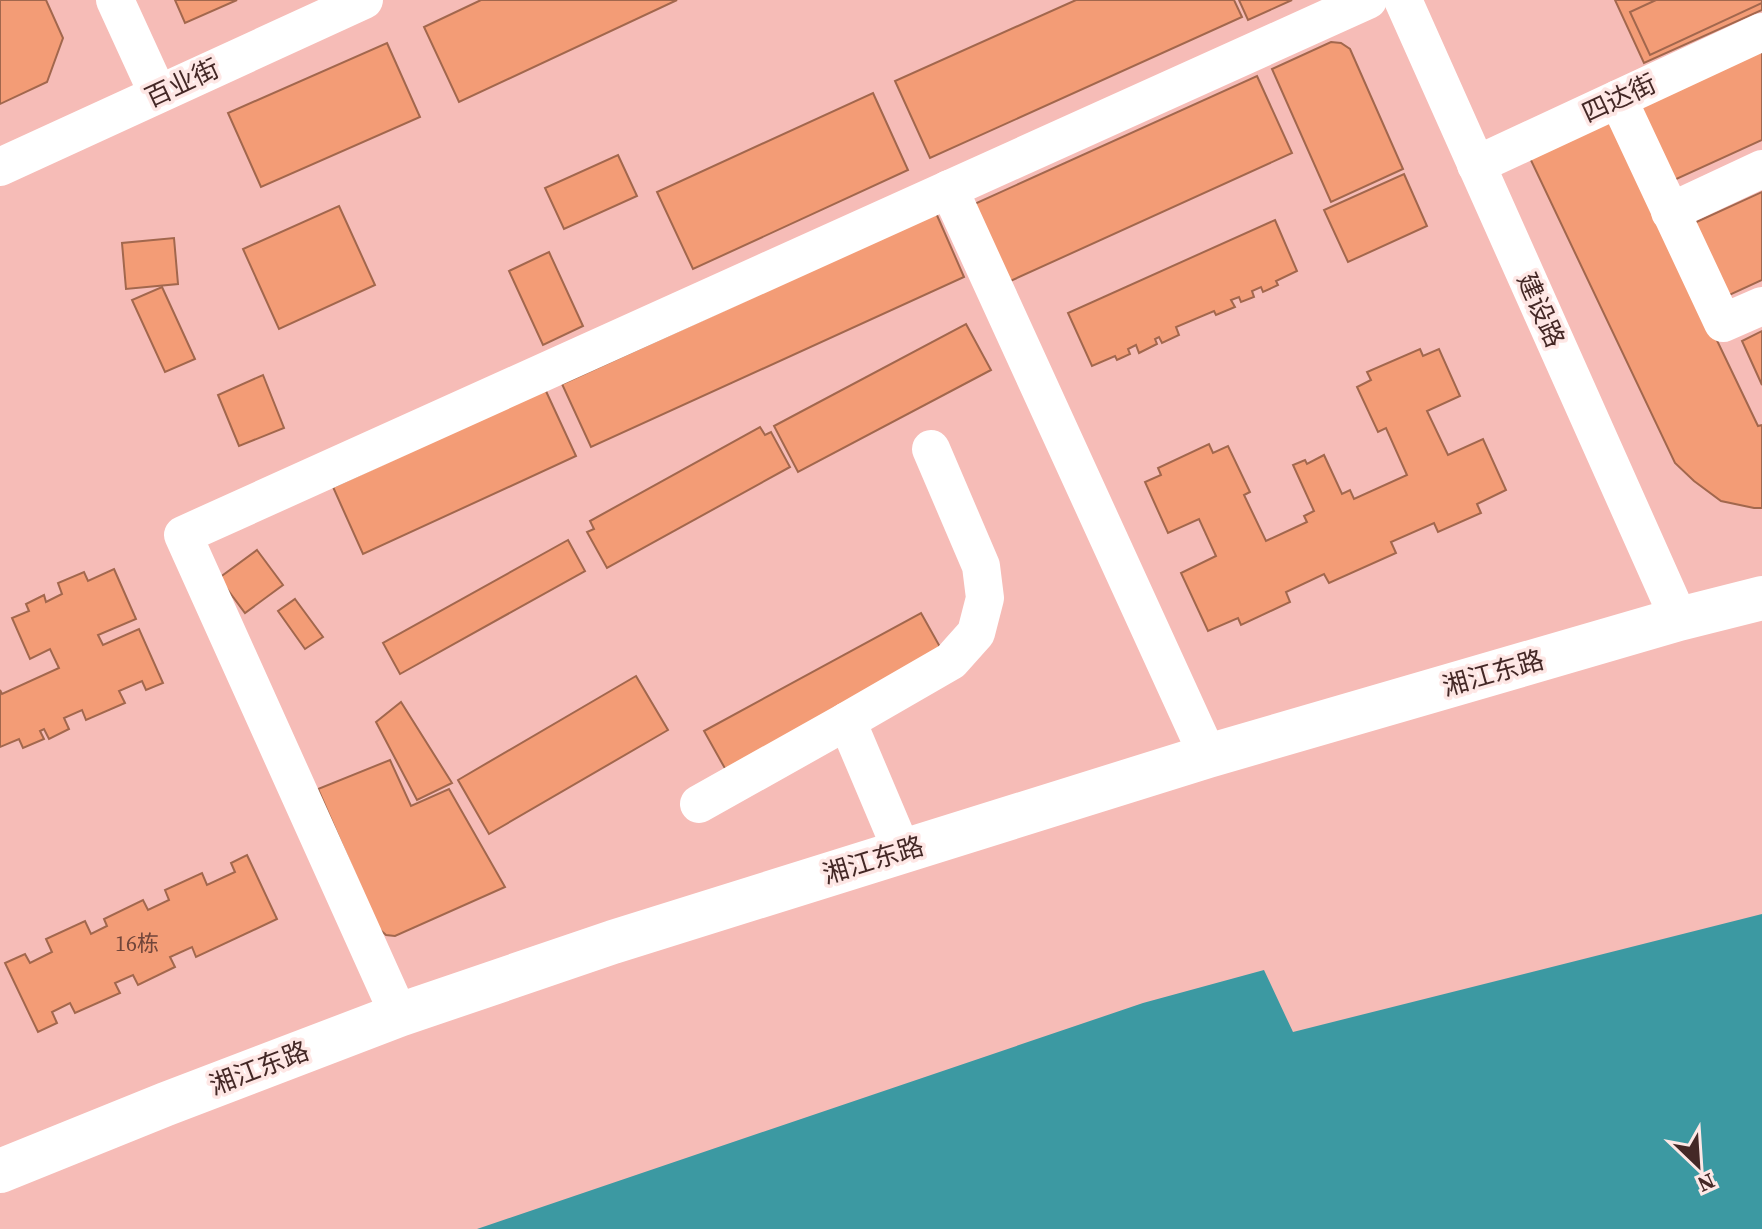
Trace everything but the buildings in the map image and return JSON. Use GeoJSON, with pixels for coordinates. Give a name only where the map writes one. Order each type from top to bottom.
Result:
{"type":"FeatureCollection","features":[{"type":"Feature","properties":{"kind":"main road","name":"湘江东路"},"geometry":{"type":"LineString","coordinates":[[0,1171],[399,1015],[613,942],[1208,756],[1679,619],[1762,598]]}},
{"type":"Feature","properties":{"kind":"street"},"geometry":{"type":"LineString","coordinates":[[115,0],[158,94]]}},
{"type":"Feature","properties":{"kind":"street","name":"百业街"},"geometry":{"type":"LineString","coordinates":[[0,167],[364,0]]}},
{"type":"Feature","properties":{"kind":"street"},"geometry":{"type":"LineString","coordinates":[[399,1015],[183,535],[1368,0]]}},
{"type":"Feature","properties":{"kind":"street","name":"建设路"},"geometry":{"type":"LineString","coordinates":[[1403,0],[1679,619]]}},
{"type":"Feature","properties":{"kind":"street","name":"四达街"},"geometry":{"type":"LineString","coordinates":[[1476,165],[1762,32]]}},
{"type":"Feature","properties":{"kind":"street"},"geometry":{"type":"LineString","coordinates":[[1618,99],[1723,323],[1762,306]]}},
{"type":"Feature","properties":{"kind":"street"},"geometry":{"type":"LineString","coordinates":[[1670,212],[1762,169]]}},
{"type":"Feature","properties":{"kind":"street"},"geometry":{"type":"LineString","coordinates":[[949,189],[1208,756]]}},
{"type":"Feature","properties":{"kind":"street"},"geometry":{"type":"LineString","coordinates":[[699,804],[951,661],[976,633],[985,598],[981,566],[931,449]]}},
{"type":"Feature","properties":{"kind":"street"},"geometry":{"type":"LineString","coordinates":[[847,721],[902,851]]}},
{"type":"Feature","properties":{"kind":"water"},"geometry":{"type":"Polygon","coordinates":[[[1762,914],[1762,1229],[477,1229],[1143,1003],[1264,970],[1293,1032],[1762,914]]]}}]}
